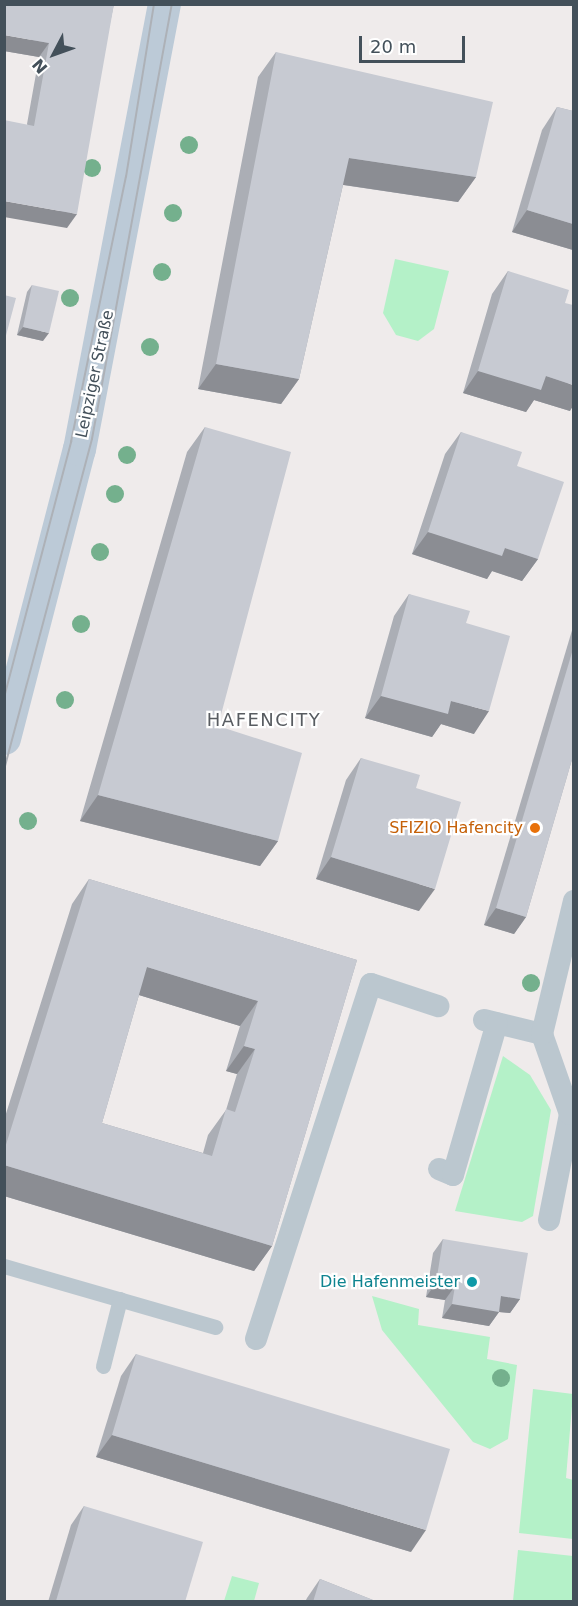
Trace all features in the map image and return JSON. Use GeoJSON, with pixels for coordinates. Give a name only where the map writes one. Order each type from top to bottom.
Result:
{"type":"FeatureCollection","features":[{"type":"Feature","properties":{"kind":"main road","name":"Leipziger Straße"},"geometry":{"type":"LineString","coordinates":[[4,738],[79,449],[164,4]]}},
{"type":"Feature","properties":{"kind":"street"},"geometry":{"type":"LineString","coordinates":[[549,1220],[570,1114],[542,1034],[573,901]]}},
{"type":"Feature","properties":{"kind":"street"},"geometry":{"type":"LineString","coordinates":[[256,1339],[371,984],[438,1006]]}},
{"type":"Feature","properties":{"kind":"street"},"geometry":{"type":"LineString","coordinates":[[439,1170],[453,1175],[491,1022],[542,1034]]}},
{"type":"Feature","properties":{"kind":"lane"},"geometry":{"type":"LineString","coordinates":[[4,1266],[214,1327]]}},
{"type":"Feature","properties":{"kind":"lane"},"geometry":{"type":"LineString","coordinates":[[103,1366],[120,1299]]}},
{"type":"Feature","properties":{"kind":"green space"},"geometry":{"type":"Polygon","coordinates":[[[395,259],[449,271],[434,329],[418,341],[396,335],[383,313],[395,259]]]}},
{"type":"Feature","properties":{"kind":"green space"},"geometry":{"type":"Polygon","coordinates":[[[503,1056],[530,1075],[551,1110],[533,1216],[522,1222],[455,1211],[503,1056]]]}},
{"type":"Feature","properties":{"kind":"green space"},"geometry":{"type":"Polygon","coordinates":[[[372,1296],[419,1309],[418,1325],[490,1337],[487,1359],[517,1365],[508,1439],[490,1449],[473,1442],[382,1330],[372,1296]]]}},
{"type":"Feature","properties":{"kind":"green space"},"geometry":{"type":"Polygon","coordinates":[[[533,1389],[573,1394],[566,1478],[573,1480],[573,1539],[519,1533],[533,1389]]]}},
{"type":"Feature","properties":{"kind":"green space"},"geometry":{"type":"Polygon","coordinates":[[[518,1550],[573,1556],[573,1601],[513,1601],[518,1550]]]}},
{"type":"Feature","properties":{"kind":"green space"},"geometry":{"type":"Polygon","coordinates":[[[232,1576],[259,1583],[254,1601],[224,1601],[232,1576]]]}},
{"type":"Feature","properties":{"kind":"building"},"geometry":{"type":"Polygon","coordinates":[[[4,4],[114,4],[77,214],[4,201],[4,120],[34,126],[49,43],[4,35],[4,4]]]}},
{"type":"Feature","properties":{"kind":"building"},"geometry":{"type":"Polygon","coordinates":[[[276,52],[493,102],[476,177],[349,158],[299,379],[216,364],[276,52]]]}},
{"type":"Feature","properties":{"kind":"building"},"geometry":{"type":"Polygon","coordinates":[[[557,107],[573,111],[573,224],[527,210],[557,107]]]}},
{"type":"Feature","properties":{"kind":"building"},"geometry":{"type":"Polygon","coordinates":[[[508,271],[569,290],[565,303],[573,305],[573,385],[546,376],[541,390],[478,371],[508,271]]]}},
{"type":"Feature","properties":{"kind":"building"},"geometry":{"type":"Polygon","coordinates":[[[32,285],[59,291],[49,333],[23,327],[32,285]]]}},
{"type":"Feature","properties":{"kind":"building"},"geometry":{"type":"Polygon","coordinates":[[[4,295],[16,298],[4,343],[4,295]]]}},
{"type":"Feature","properties":{"kind":"building"},"geometry":{"type":"Polygon","coordinates":[[[205,427],[291,452],[218,726],[302,753],[278,841],[98,795],[205,427]]]}},
{"type":"Feature","properties":{"kind":"building"},"geometry":{"type":"Polygon","coordinates":[[[461,432],[522,452],[517,466],[564,482],[538,559],[505,548],[502,556],[428,532],[461,432]]]}},
{"type":"Feature","properties":{"kind":"building"},"geometry":{"type":"Polygon","coordinates":[[[409,594],[470,611],[466,623],[510,636],[489,711],[451,701],[448,714],[381,696],[409,594]]]}},
{"type":"Feature","properties":{"kind":"building"},"geometry":{"type":"Polygon","coordinates":[[[573,649],[573,756],[526,917],[496,908],[573,649]]]}},
{"type":"Feature","properties":{"kind":"building"},"geometry":{"type":"Polygon","coordinates":[[[361,758],[420,775],[416,788],[461,802],[435,889],[331,857],[361,758]]]}},
{"type":"Feature","properties":{"kind":"building"},"geometry":{"type":"Polygon","coordinates":[[[89,879],[357,960],[272,1246],[4,1165],[4,1151],[89,879]],[[147,967],[102,1123],[212,1156],[226,1109],[235,1112],[255,1049],[244,1046],[258,1001],[147,967]]]}},
{"type":"Feature","properties":{"kind":"building","name":"Die Hafenmeister"},"geometry":{"type":"Polygon","coordinates":[[[443,1239],[528,1253],[520,1299],[501,1296],[499,1312],[452,1304],[455,1286],[436,1283],[443,1239]]]}},
{"type":"Feature","properties":{"kind":"building"},"geometry":{"type":"Polygon","coordinates":[[[136,1354],[450,1449],[426,1530],[112,1435],[136,1354]]]}},
{"type":"Feature","properties":{"kind":"building"},"geometry":{"type":"Polygon","coordinates":[[[84,1506],[203,1542],[185,1602],[56,1601],[84,1506]]]}},
{"type":"Feature","properties":{"kind":"building"},"geometry":{"type":"Polygon","coordinates":[[[320,1579],[378,1602],[313,1602],[320,1579]]]}},
{"type":"Feature","properties":{"kind":"tram line"},"geometry":{"type":"LineString","coordinates":[[4,698],[71,442],[126,177],[154,4]]}},
{"type":"Feature","properties":{"kind":"tram line"},"geometry":{"type":"LineString","coordinates":[[4,770],[92,439],[172,4]]}},
{"type":"Feature","properties":{"kind":"place","name":"SFIZIO Hafencity"},"geometry":{"type":"Point","coordinates":[535,828]}},
{"type":"Feature","properties":{"kind":"place","name":"Die Hafenmeister"},"geometry":{"type":"Point","coordinates":[472,1282]}},
{"type":"Feature","properties":{"kind":"district","name":"HAFENCITY"},"geometry":{"type":"Point","coordinates":[264,720]}}]}
